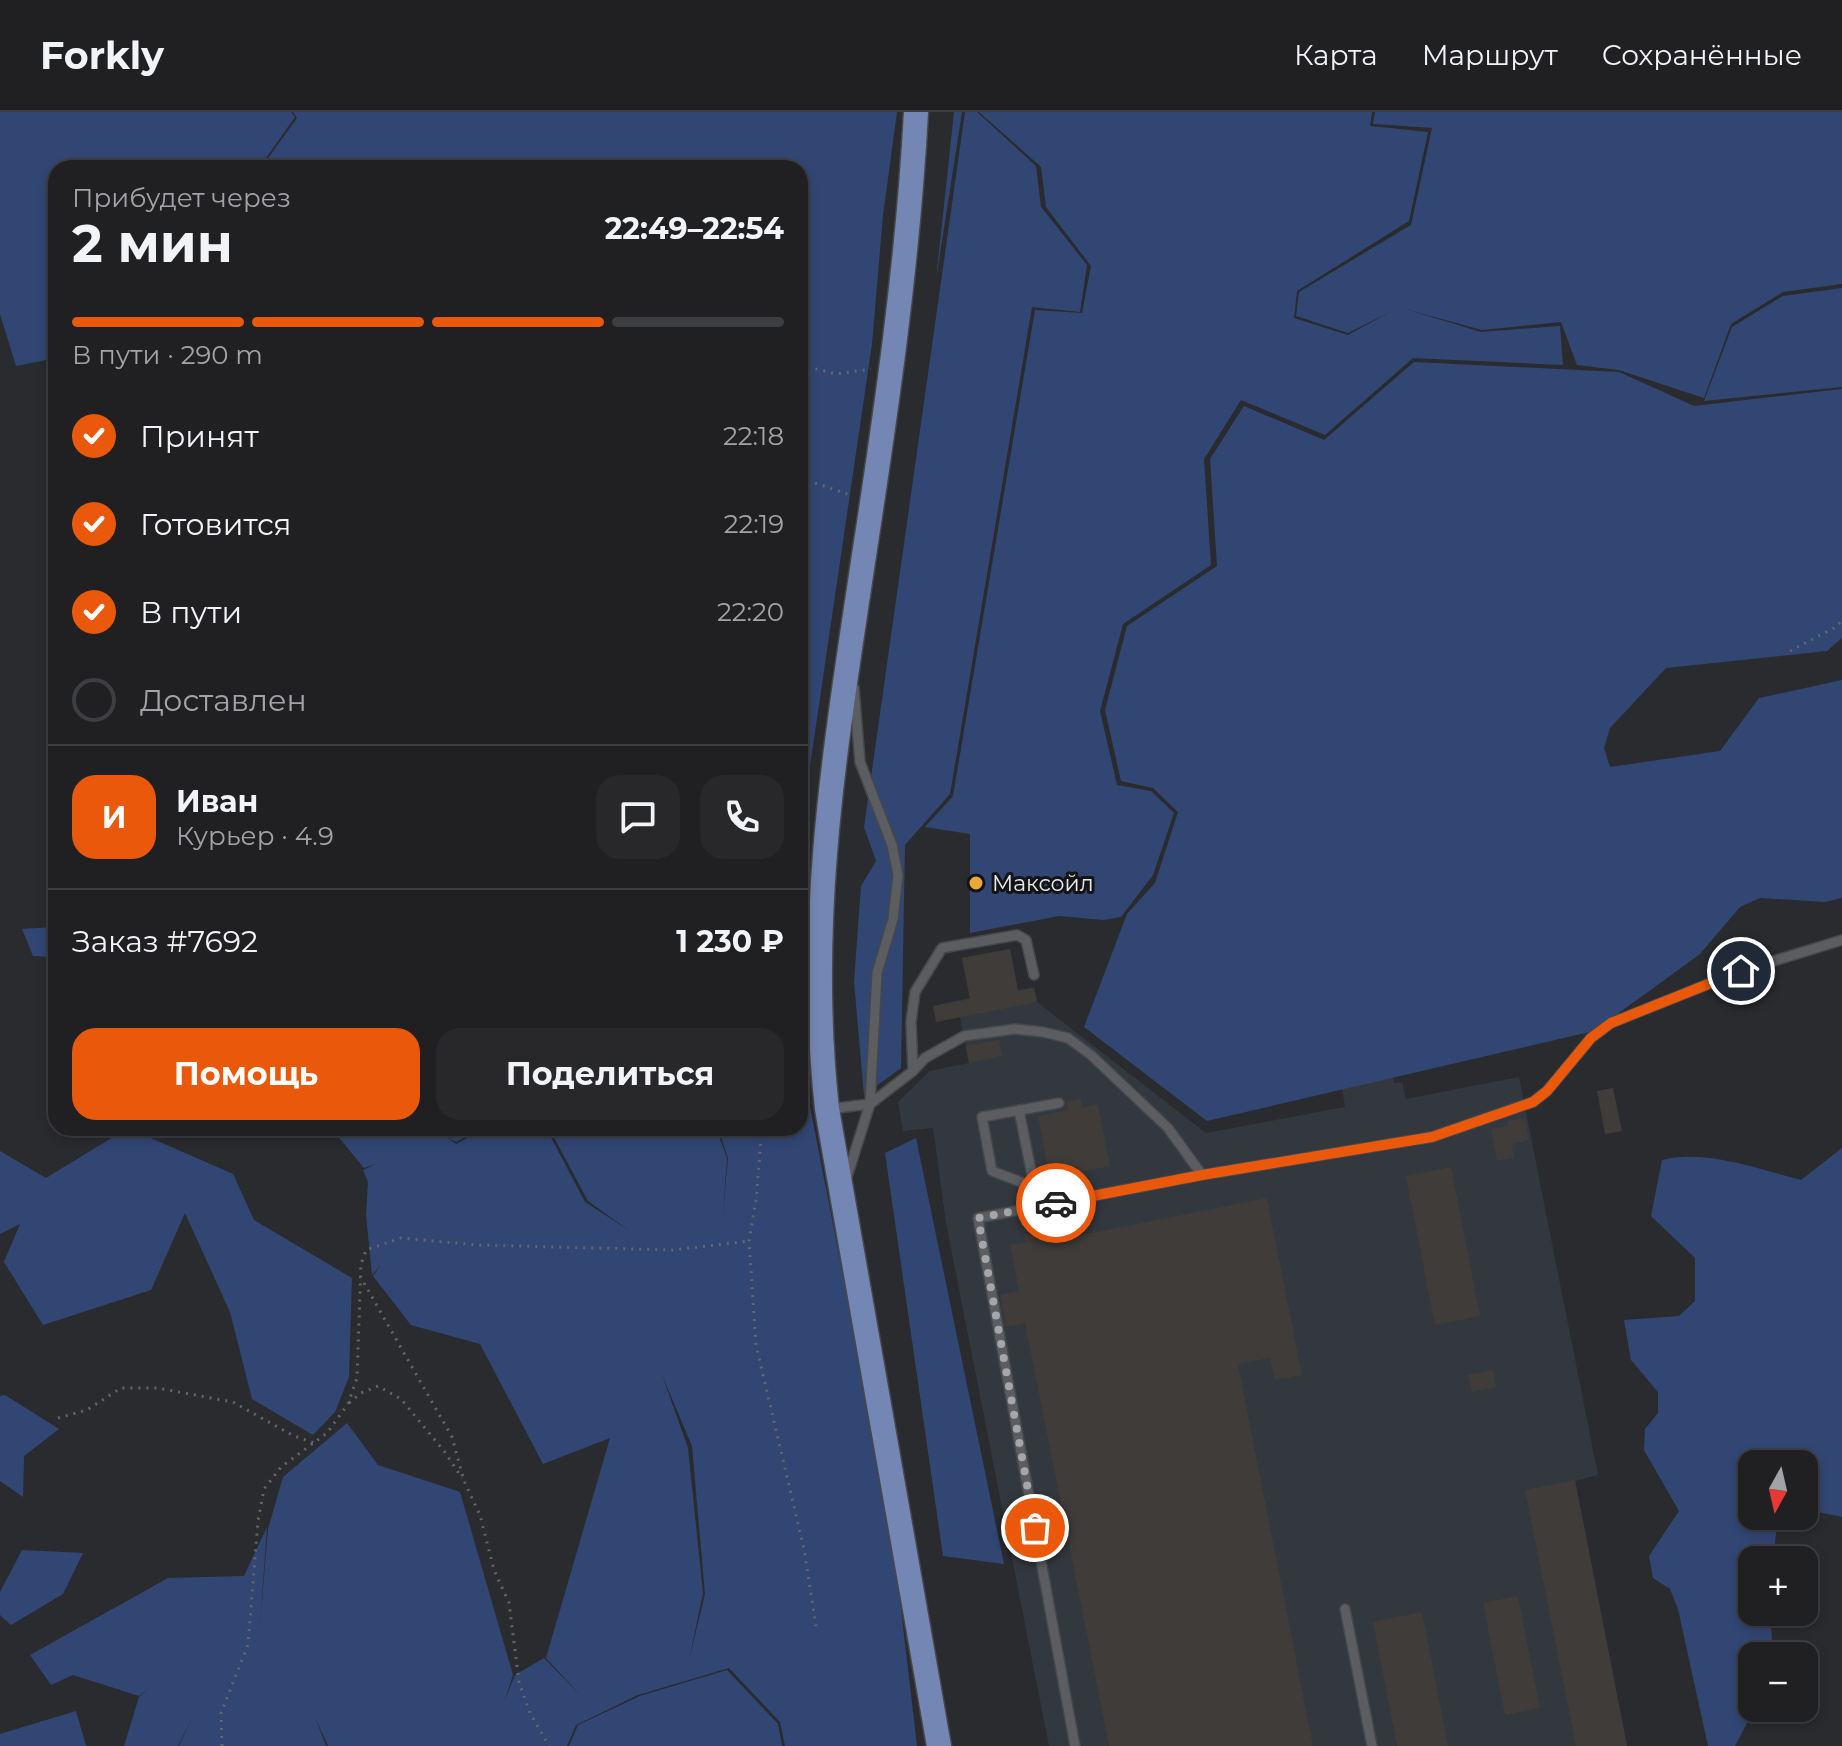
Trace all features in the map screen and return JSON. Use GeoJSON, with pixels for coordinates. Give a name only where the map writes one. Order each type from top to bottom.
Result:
{"type":"FeatureCollection","features":[{"type":"Feature","properties":{"kind":"main road"},"geometry":{"type":"LineString","coordinates":[[916,112],[891,367],[828,803],[821,891],[819,985],[827,1109],[939,1746]]}},
{"type":"Feature","properties":{"kind":"lane"},"geometry":{"type":"LineString","coordinates":[[841,1194],[870,1104],[877,973],[893,919],[898,875],[892,845],[860,762],[852,637]]}},
{"type":"Feature","properties":{"kind":"lane"},"geometry":{"type":"LineString","coordinates":[[913,1071],[911,1022],[915,992],[942,948],[1017,935],[1026,940],[1034,975]]}},
{"type":"Feature","properties":{"kind":"lane"},"geometry":{"type":"LineString","coordinates":[[1075,1746],[978,1218],[1202,1175],[1432,1137],[1525,1105],[1547,1091],[1591,1038],[1611,1023],[1741,971],[1842,940]]}},
{"type":"Feature","properties":{"kind":"lane"},"geometry":{"type":"LineString","coordinates":[[827,1109],[870,1104],[933,1053],[964,1036],[1015,1029],[1068,1038],[1091,1055],[1168,1128],[1202,1175]]}},
{"type":"Feature","properties":{"kind":"lane"},"geometry":{"type":"LineString","coordinates":[[1034,1187],[992,1171],[982,1117],[1059,1103]]}},
{"type":"Feature","properties":{"kind":"lane"},"geometry":{"type":"LineString","coordinates":[[1019,1110],[1038,1206]]}},
{"type":"Feature","properties":{"kind":"lane"},"geometry":{"type":"LineString","coordinates":[[1345,1609],[1372,1746]]}},
{"type":"Feature","properties":{"kind":"path"},"geometry":{"type":"LineString","coordinates":[[808,367],[836,374],[891,367]]}},
{"type":"Feature","properties":{"kind":"path"},"geometry":{"type":"LineString","coordinates":[[808,481],[872,503]]}},
{"type":"Feature","properties":{"kind":"path"},"geometry":{"type":"LineString","coordinates":[[1790,651],[1842,621]]}},
{"type":"Feature","properties":{"kind":"path"},"geometry":{"type":"LineString","coordinates":[[761,1136],[749,1241],[756,1345],[804,1549],[816,1626]]}},
{"type":"Feature","properties":{"kind":"path"},"geometry":{"type":"LineString","coordinates":[[348,1404],[357,1378],[360,1276],[366,1250],[401,1238],[478,1245],[673,1250],[749,1241]]}},
{"type":"Feature","properties":{"kind":"path"},"geometry":{"type":"LineString","coordinates":[[360,1276],[452,1437],[464,1481]]}},
{"type":"Feature","properties":{"kind":"path"},"geometry":{"type":"LineString","coordinates":[[222,1746],[221,1713],[248,1645],[258,1521],[264,1489],[281,1467],[327,1433],[348,1404],[361,1393],[378,1386],[401,1399],[444,1451],[464,1481],[480,1515],[494,1570],[509,1603],[519,1682],[530,1713],[549,1746]]}},
{"type":"Feature","properties":{"kind":"path"},"geometry":{"type":"LineString","coordinates":[[58,1418],[87,1410],[121,1388],[157,1388],[233,1402],[292,1435],[314,1443]]}},
{"type":"Feature","properties":{"kind":"shaded area"},"geometry":{"type":"Polygon","coordinates":[[[0,112],[291,112],[295,117],[265,160],[48,160],[48,360],[16,366],[0,314],[0,112]]]}},
{"type":"Feature","properties":{"kind":"shaded area"},"geometry":{"type":"Polygon","coordinates":[[[293,112],[897,112],[883,215],[872,344],[808,780],[808,160],[267,160],[297,118],[293,112]]]}},
{"type":"Feature","properties":{"kind":"shaded area"},"geometry":{"type":"Polygon","coordinates":[[[954,112],[962,112],[936,280],[954,112]]]}},
{"type":"Feature","properties":{"kind":"shaded area"},"geometry":{"type":"Polygon","coordinates":[[[965,112],[977,112],[1036,166],[1041,207],[1087,265],[1080,312],[1032,307],[950,794],[905,845],[901,1068],[864,1095],[854,982],[861,886],[876,861],[864,827],[965,112]]]}},
{"type":"Feature","properties":{"kind":"shaded area"},"geometry":{"type":"Polygon","coordinates":[[[979,112],[1372,112],[1370,126],[1428,132],[1409,221],[1297,291],[1294,318],[1348,335],[1392,311],[1348,333],[1296,316],[1299,292],[1411,225],[1432,128],[1373,124],[1375,112],[1842,112],[1842,284],[1783,292],[1731,324],[1704,398],[1619,370],[1577,365],[1561,322],[1482,330],[1405,309],[1481,332],[1560,326],[1563,365],[1413,358],[1325,435],[1241,400],[1204,459],[1211,565],[1123,624],[1100,711],[1117,785],[1151,791],[1174,813],[1153,875],[1121,917],[1103,920],[1059,916],[970,933],[970,834],[925,827],[953,796],[1035,310],[1082,313],[1091,266],[1046,207],[1041,167],[979,112]]]}},
{"type":"Feature","properties":{"kind":"shaded area"},"geometry":{"type":"Polygon","coordinates":[[[1842,288],[1842,387],[1704,401],[1732,327],[1783,296],[1842,288]]]}},
{"type":"Feature","properties":{"kind":"shaded area"},"geometry":{"type":"Polygon","coordinates":[[[1414,362],[1619,372],[1694,406],[1842,389],[1842,638],[1827,651],[1666,668],[1610,728],[1604,748],[1610,767],[1720,751],[1759,698],[1842,680],[1842,898],[1825,902],[1760,898],[1740,907],[1700,954],[1594,1031],[1207,1121],[1084,1027],[1127,914],[1155,883],[1178,812],[1153,788],[1121,781],[1105,710],[1127,626],[1217,566],[1210,459],[1244,406],[1324,440],[1414,362]]]}},
{"type":"Feature","properties":{"kind":"shaded area"},"geometry":{"type":"Polygon","coordinates":[[[48,927],[48,957],[33,956],[22,929],[48,927]]]}},
{"type":"Feature","properties":{"kind":"shaded area"},"geometry":{"type":"Polygon","coordinates":[[[1010,949],[1018,990],[1034,987],[1037,1002],[1206,1133],[1345,1107],[1340,1075],[1391,1066],[1394,1083],[1402,1082],[1406,1099],[1519,1077],[1598,1475],[1575,1481],[1627,1746],[1049,1746],[946,1223],[933,1128],[903,1131],[898,1102],[930,1071],[969,1063],[960,1017],[936,1022],[933,1006],[970,998],[962,958],[1010,949]]]}},
{"type":"Feature","properties":{"kind":"shaded area"},"geometry":{"type":"Polygon","coordinates":[[[808,1097],[890,1515],[917,1746],[785,1746],[780,1722],[729,1668],[638,1695],[576,1725],[567,1746],[328,1746],[315,1717],[326,1746],[179,1746],[192,1718],[178,1746],[124,1746],[139,1697],[149,1688],[139,1696],[73,1675],[51,1685],[30,1655],[168,1578],[244,1576],[267,1527],[260,1624],[268,1529],[283,1477],[347,1423],[378,1465],[460,1492],[513,1675],[504,1702],[515,1675],[544,1658],[583,1698],[546,1658],[610,1438],[543,1464],[480,1344],[411,1325],[373,1276],[381,1265],[372,1275],[366,1215],[368,1182],[363,1170],[376,1164],[364,1168],[338,1136],[467,1136],[456,1142],[446,1137],[456,1144],[471,1136],[550,1136],[585,1202],[630,1231],[588,1201],[553,1136],[719,1136],[727,1158],[723,1213],[728,1158],[721,1136],[808,1136],[808,1097]],[[662,1375],[688,1448],[703,1593],[689,1660],[705,1594],[692,1446],[662,1375]]]}},
{"type":"Feature","properties":{"kind":"shaded area"},"geometry":{"type":"Polygon","coordinates":[[[115,1136],[146,1136],[233,1174],[254,1220],[352,1278],[349,1377],[335,1412],[313,1435],[252,1399],[230,1312],[185,1213],[151,1290],[43,1325],[4,1262],[20,1224],[0,1234],[0,1151],[46,1178],[115,1136]]]}},
{"type":"Feature","properties":{"kind":"shaded area"},"geometry":{"type":"Polygon","coordinates":[[[916,1138],[1004,1564],[943,1556],[885,1153],[916,1138]]]}},
{"type":"Feature","properties":{"kind":"shaded area"},"geometry":{"type":"Polygon","coordinates":[[[1842,1148],[1842,1517],[1818,1512],[1818,1450],[1738,1450],[1738,1530],[1776,1530],[1775,1546],[1738,1546],[1738,1626],[1771,1626],[1772,1639],[1771,1642],[1738,1642],[1738,1722],[1748,1722],[1735,1746],[1708,1746],[1678,1609],[1670,1589],[1653,1578],[1649,1556],[1679,1511],[1644,1450],[1645,1429],[1658,1413],[1658,1392],[1631,1360],[1624,1320],[1679,1316],[1695,1301],[1695,1258],[1651,1216],[1662,1160],[1679,1157],[1714,1159],[1801,1180],[1842,1148]]]}},
{"type":"Feature","properties":{"kind":"shaded area"},"geometry":{"type":"Polygon","coordinates":[[[5,1395],[59,1429],[24,1456],[23,1497],[0,1481],[0,1396],[5,1395]]]}},
{"type":"Feature","properties":{"kind":"shaded area"},"geometry":{"type":"Polygon","coordinates":[[[22,1550],[83,1553],[63,1594],[11,1625],[0,1615],[0,1592],[22,1550]]]}},
{"type":"Feature","properties":{"kind":"shaded area"},"geometry":{"type":"Polygon","coordinates":[[[727,1670],[778,1724],[782,1746],[569,1746],[578,1725],[640,1696],[727,1670]]]}},
{"type":"Feature","properties":{"kind":"shaded area"},"geometry":{"type":"Polygon","coordinates":[[[76,1711],[86,1746],[0,1746],[0,1734],[76,1711]]]}},
{"type":"Feature","properties":{"kind":"building"},"geometry":{"type":"Polygon","coordinates":[[[1010,949],[1018,991],[1034,988],[1037,1002],[936,1022],[933,1006],[970,999],[962,958],[1010,949]]]}},
{"type":"Feature","properties":{"kind":"building"},"geometry":{"type":"Polygon","coordinates":[[[999,1040],[1002,1056],[969,1063],[966,1046],[999,1040]]]}},
{"type":"Feature","properties":{"kind":"building"},"geometry":{"type":"Polygon","coordinates":[[[1613,1088],[1622,1131],[1605,1134],[1597,1091],[1613,1088]]]}},
{"type":"Feature","properties":{"kind":"building"},"geometry":{"type":"Polygon","coordinates":[[[1081,1099],[1082,1108],[1098,1104],[1110,1166],[1050,1178],[1038,1116],[1068,1110],[1067,1102],[1081,1099]]]}},
{"type":"Feature","properties":{"kind":"building"},"geometry":{"type":"Polygon","coordinates":[[[1525,1118],[1529,1140],[1512,1144],[1514,1158],[1497,1161],[1491,1129],[1508,1126],[1507,1121],[1525,1118]]]}},
{"type":"Feature","properties":{"kind":"building"},"geometry":{"type":"Polygon","coordinates":[[[1451,1167],[1480,1316],[1435,1325],[1406,1176],[1451,1167]]]}},
{"type":"Feature","properties":{"kind":"building"},"geometry":{"type":"Polygon","coordinates":[[[1267,1198],[1302,1375],[1275,1380],[1270,1358],[1238,1364],[1313,1746],[1109,1746],[1025,1323],[1006,1327],[1000,1295],[1019,1291],[1010,1245],[1026,1242],[1025,1235],[1041,1232],[1042,1237],[1071,1232],[1072,1237],[1267,1198]]]}},
{"type":"Feature","properties":{"kind":"building"},"geometry":{"type":"Polygon","coordinates":[[[1493,1370],[1496,1387],[1472,1392],[1468,1375],[1493,1370]]]}},
{"type":"Feature","properties":{"kind":"building"},"geometry":{"type":"Polygon","coordinates":[[[1575,1480],[1627,1746],[1576,1746],[1525,1490],[1575,1480]]]}},
{"type":"Feature","properties":{"kind":"building"},"geometry":{"type":"Polygon","coordinates":[[[1518,1596],[1540,1708],[1505,1715],[1483,1603],[1518,1596]]]}},
{"type":"Feature","properties":{"kind":"building"},"geometry":{"type":"Polygon","coordinates":[[[1422,1612],[1448,1746],[1397,1746],[1373,1622],[1422,1612]]]}},
{"type":"Feature","properties":{"kind":"way so far"},"geometry":{"type":"LineString","coordinates":[[1035,1528],[978,1218],[1056,1203]]}},
{"type":"Feature","properties":{"kind":"place","name":"Максойл"},"geometry":{"type":"Point","coordinates":[976,883]}},
{"type":"Feature","properties":{"kind":"route"},"geometry":{"type":"LineString","coordinates":[[1056,1203],[1432,1137],[1533,1102],[1547,1091],[1591,1038],[1611,1023],[1741,971]]}}]}
